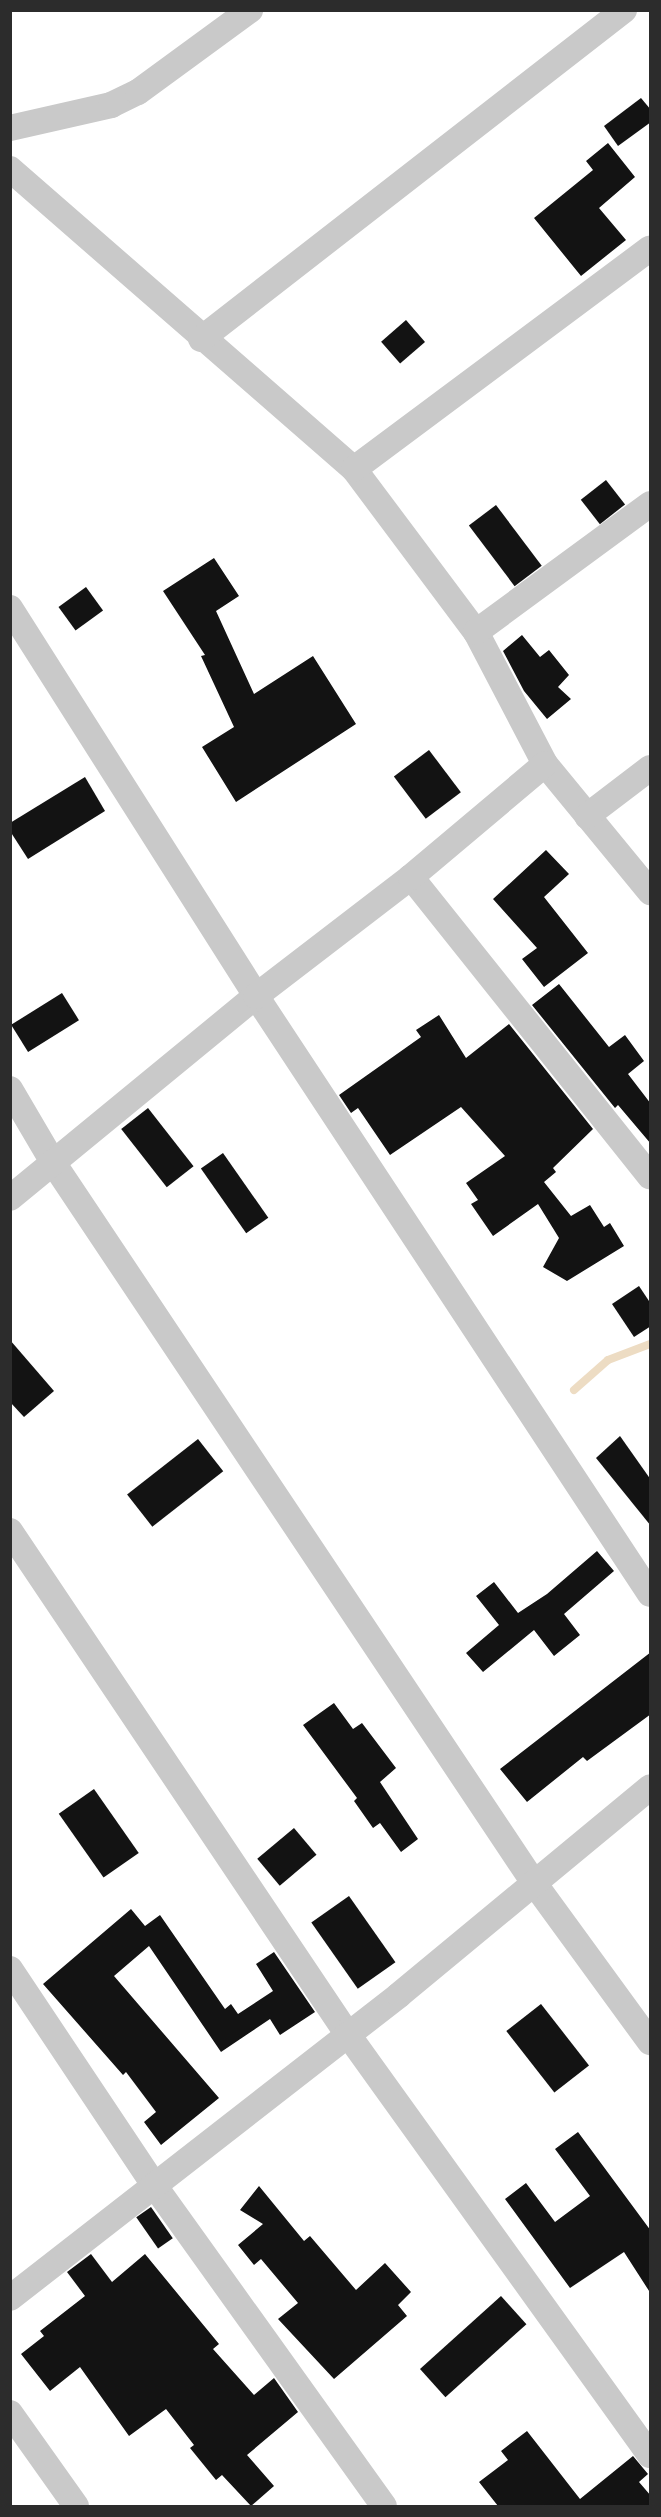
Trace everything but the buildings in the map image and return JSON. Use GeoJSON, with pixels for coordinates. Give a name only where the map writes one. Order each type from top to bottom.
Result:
{"type":"FeatureCollection","features":[{"type":"Feature","properties":{"kind":"street"},"geometry":{"type":"LineString","coordinates":[[10,128],[111,105],[138,92],[250,10]]}},
{"type":"Feature","properties":{"kind":"street"},"geometry":{"type":"LineString","coordinates":[[201,339],[624,10]]}},
{"type":"Feature","properties":{"kind":"street"},"geometry":{"type":"LineString","coordinates":[[10,169],[201,339],[354,469],[476,632],[545,764],[651,892]]}},
{"type":"Feature","properties":{"kind":"street"},"geometry":{"type":"LineString","coordinates":[[354,469],[651,248]]}},
{"type":"Feature","properties":{"kind":"street"},"geometry":{"type":"LineString","coordinates":[[476,632],[651,504]]}},
{"type":"Feature","properties":{"kind":"street"},"geometry":{"type":"LineString","coordinates":[[10,609],[256,996],[651,1594]]}},
{"type":"Feature","properties":{"kind":"street"},"geometry":{"type":"LineString","coordinates":[[10,1198],[256,996],[411,877],[545,764]]}},
{"type":"Feature","properties":{"kind":"street"},"geometry":{"type":"LineString","coordinates":[[588,816],[651,768]]}},
{"type":"Feature","properties":{"kind":"street"},"geometry":{"type":"LineString","coordinates":[[411,877],[651,1176]]}},
{"type":"Feature","properties":{"kind":"street"},"geometry":{"type":"LineString","coordinates":[[10,1089],[54,1164],[534,1883],[651,2042]]}},
{"type":"Feature","properties":{"kind":"street"},"geometry":{"type":"LineString","coordinates":[[10,1531],[346,2032],[651,2455]]}},
{"type":"Feature","properties":{"kind":"street"},"geometry":{"type":"LineString","coordinates":[[10,2298],[346,2032],[399,1995],[651,1787]]}},
{"type":"Feature","properties":{"kind":"street"},"geometry":{"type":"LineString","coordinates":[[10,1969],[154,2185],[384,2506]]}},
{"type":"Feature","properties":{"kind":"street"},"geometry":{"type":"LineString","coordinates":[[10,2414],[76,2506]]}},
{"type":"Feature","properties":{"kind":"waterway"},"geometry":{"type":"LineString","coordinates":[[574,1390],[608,1360],[650,1344]]}}]}
